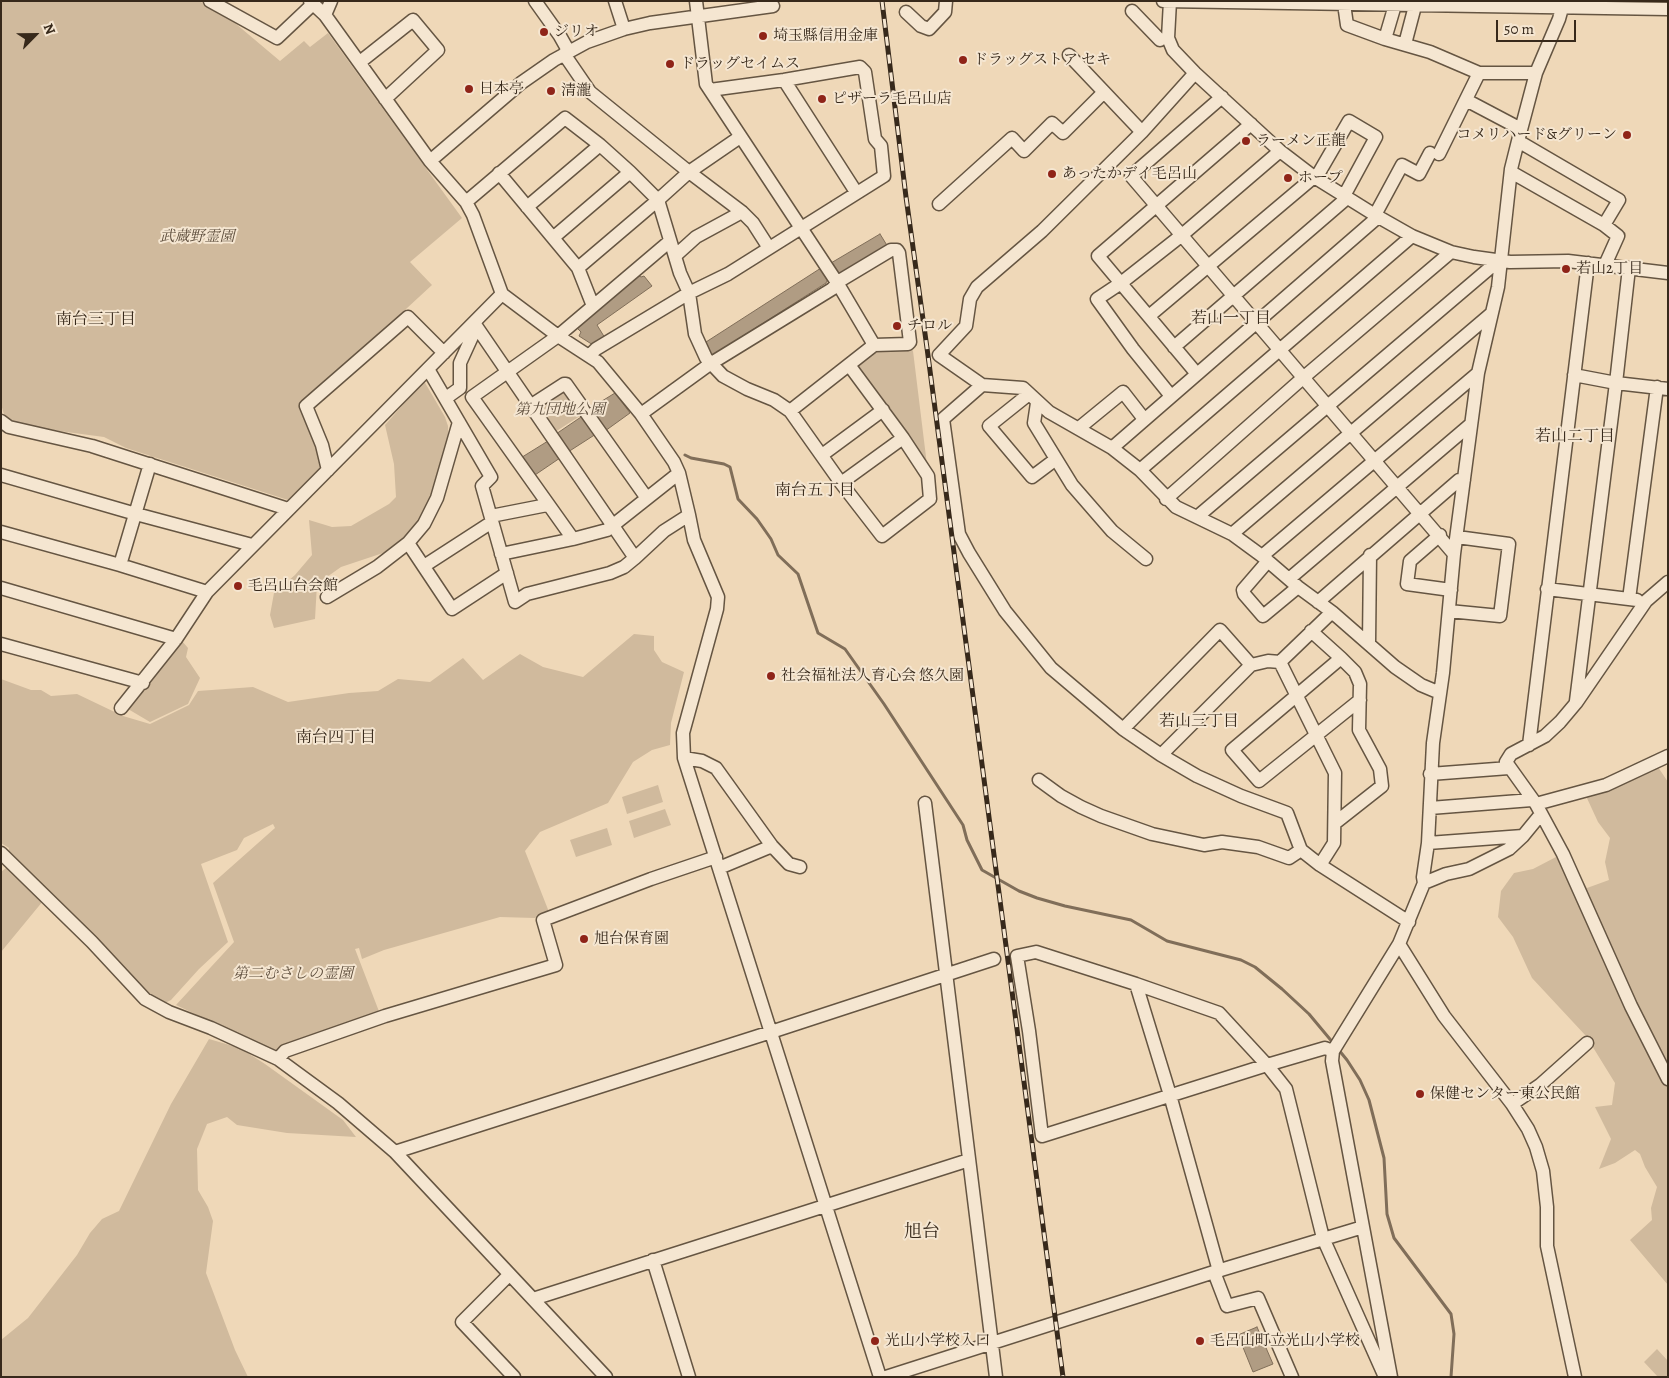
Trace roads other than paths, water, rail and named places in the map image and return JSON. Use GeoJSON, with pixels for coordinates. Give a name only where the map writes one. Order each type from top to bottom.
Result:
{"type":"FeatureCollection","features":[{"type":"Feature","properties":{"kind":"street"},"geometry":{"type":"LineString","coordinates":[[210,1],[278,38],[312,2],[325,15],[360,62],[430,161],[466,202],[473,215],[502,294],[606,370],[641,414],[674,462],[679,473],[690,515],[694,540],[718,597],[717,609],[684,733],[684,758],[880,1377]]}},
{"type":"Feature","properties":{"kind":"street"},"geometry":{"type":"LineString","coordinates":[[325,15],[331,1]]}},
{"type":"Feature","properties":{"kind":"street"},"geometry":{"type":"LineString","coordinates":[[535,1],[560,36],[566,53],[590,92],[688,172],[742,212],[753,223],[769,248]]}},
{"type":"Feature","properties":{"kind":"street"},"geometry":{"type":"LineString","coordinates":[[615,1],[624,28]]}},
{"type":"Feature","properties":{"kind":"street"},"geometry":{"type":"LineString","coordinates":[[696,1],[706,84],[838,284],[874,345]]}},
{"type":"Feature","properties":{"kind":"street"},"geometry":{"type":"LineString","coordinates":[[906,12],[921,26],[929,29],[945,12],[946,1]]}},
{"type":"Feature","properties":{"kind":"street"},"geometry":{"type":"LineString","coordinates":[[1163,1],[1415,6],[1638,5],[1668,10]]}},
{"type":"Feature","properties":{"kind":"street"},"geometry":{"type":"LineString","coordinates":[[1170,1],[1170,44],[1173,50],[1195,73],[1280,151],[1315,178],[1412,236],[1451,252],[1501,262],[1568,262],[1668,273]]}},
{"type":"Feature","properties":{"kind":"street"},"geometry":{"type":"LineString","coordinates":[[1344,4],[1347,25],[1385,39],[1430,52],[1479,73],[1536,73]]}},
{"type":"Feature","properties":{"kind":"street"},"geometry":{"type":"LineString","coordinates":[[1385,39],[1395,5]]}},
{"type":"Feature","properties":{"kind":"street"},"geometry":{"type":"LineString","coordinates":[[1391,1377],[1332,1061],[1333,1051],[1399,944],[1424,883],[1430,808],[1430,774],[1454,554],[1478,373],[1492,313],[1501,262],[1511,172],[1519,135],[1536,73],[1564,5]]}},
{"type":"Feature","properties":{"kind":"street"},"geometry":{"type":"LineString","coordinates":[[430,161],[521,84],[566,53],[599,37],[624,28],[650,23],[773,6]]}},
{"type":"Feature","properties":{"kind":"street"},"geometry":{"type":"LineString","coordinates":[[1405,44],[1415,6]]}},
{"type":"Feature","properties":{"kind":"street"},"geometry":{"type":"LineString","coordinates":[[1132,11],[1160,40]]}},
{"type":"Feature","properties":{"kind":"street"},"geometry":{"type":"LineString","coordinates":[[360,62],[413,20],[438,50],[385,99]]}},
{"type":"Feature","properties":{"kind":"street"},"geometry":{"type":"LineString","coordinates":[[1069,55],[1142,132]]}},
{"type":"Feature","properties":{"kind":"street"},"geometry":{"type":"LineString","coordinates":[[589,356],[596,349],[689,293],[728,274],[884,176],[881,146],[875,138],[865,72],[860,67],[710,90]]}},
{"type":"Feature","properties":{"kind":"street"},"geometry":{"type":"LineString","coordinates":[[1195,73],[1142,132],[1042,231],[977,287],[970,299],[966,326],[939,355],[982,385],[1022,388],[1049,412],[1112,448],[1140,470],[1166,499],[1176,507],[1232,534],[1332,612],[1395,667],[1421,685],[1440,693]]}},
{"type":"Feature","properties":{"kind":"street"},"geometry":{"type":"LineString","coordinates":[[1112,448],[1377,216],[1402,166],[1419,174],[1466,100],[1479,73]]}},
{"type":"Feature","properties":{"kind":"street"},"geometry":{"type":"LineString","coordinates":[[784,80],[856,192]]}},
{"type":"Feature","properties":{"kind":"street"},"geometry":{"type":"LineString","coordinates":[[939,204],[1012,138],[1024,151],[1052,123],[1063,133],[1104,92]]}},
{"type":"Feature","properties":{"kind":"street"},"geometry":{"type":"LineString","coordinates":[[1222,97],[1131,176],[1440,535],[1454,554]]}},
{"type":"Feature","properties":{"kind":"street"},"geometry":{"type":"LineString","coordinates":[[1466,100],[1619,200],[1604,225]]}},
{"type":"Feature","properties":{"kind":"street"},"geometry":{"type":"LineString","coordinates":[[466,202],[565,118],[600,145],[658,200],[680,274],[689,293],[695,334],[710,364],[723,376],[747,389],[774,400],[790,411],[841,483],[882,536],[930,499],[928,476],[904,438],[849,365]]}},
{"type":"Feature","properties":{"kind":"street"},"geometry":{"type":"LineString","coordinates":[[1149,316],[1315,178],[1349,122],[1376,137],[1345,197],[1174,347]]}},
{"type":"Feature","properties":{"kind":"street"},"geometry":{"type":"LineString","coordinates":[[1197,374],[1098,256],[1251,124]]}},
{"type":"Feature","properties":{"kind":"street"},"geometry":{"type":"LineString","coordinates":[[578,268],[688,172],[740,137]]}},
{"type":"Feature","properties":{"kind":"street"},"geometry":{"type":"LineString","coordinates":[[528,206],[600,145]]}},
{"type":"Feature","properties":{"kind":"street"},"geometry":{"type":"LineString","coordinates":[[1171,396],[1133,349],[1097,299],[1121,283],[1182,235],[1280,151]]}},
{"type":"Feature","properties":{"kind":"street"},"geometry":{"type":"LineString","coordinates":[[554,237],[630,172]]}},
{"type":"Feature","properties":{"kind":"street"},"geometry":{"type":"LineString","coordinates":[[1511,172],[1604,225],[1618,236],[1605,265]]}},
{"type":"Feature","properties":{"kind":"street"},"geometry":{"type":"LineString","coordinates":[[499,173],[578,268],[593,306]]}},
{"type":"Feature","properties":{"kind":"street"},"geometry":{"type":"LineString","coordinates":[[675,256],[696,237],[742,212]]}},
{"type":"Feature","properties":{"kind":"street"},"geometry":{"type":"LineString","coordinates":[[1140,470],[1412,236]]}},
{"type":"Feature","properties":{"kind":"street"},"geometry":{"type":"LineString","coordinates":[[573,539],[472,397],[558,336],[670,242]]}},
{"type":"Feature","properties":{"kind":"street"},"geometry":{"type":"LineString","coordinates":[[641,414],[710,364],[894,249],[899,253],[910,342],[908,344],[874,345],[790,411]]}},
{"type":"Feature","properties":{"kind":"street"},"geometry":{"type":"LineString","coordinates":[[1166,499],[1304,377],[1451,252]]}},
{"type":"Feature","properties":{"kind":"street"},"geometry":{"type":"LineString","coordinates":[[1197,517],[1491,267],[1501,262]]}},
{"type":"Feature","properties":{"kind":"street"},"geometry":{"type":"LineString","coordinates":[[1529,745],[1588,264]]}},
{"type":"Feature","properties":{"kind":"street"},"geometry":{"type":"LineString","coordinates":[[1576,703],[1629,268]]}},
{"type":"Feature","properties":{"kind":"street"},"geometry":{"type":"LineString","coordinates":[[121,708],[143,683],[176,639],[207,592],[444,353],[475,325],[502,294]]}},
{"type":"Feature","properties":{"kind":"street"},"geometry":{"type":"LineString","coordinates":[[1232,534],[1492,313]]}},
{"type":"Feature","properties":{"kind":"street"},"geometry":{"type":"LineString","coordinates":[[328,470],[322,446],[306,406],[408,317],[444,353]]}},
{"type":"Feature","properties":{"kind":"street"},"geometry":{"type":"LineString","coordinates":[[475,325],[635,558]]}},
{"type":"Feature","properties":{"kind":"street"},"geometry":{"type":"LineString","coordinates":[[446,398],[460,388],[460,363],[475,325]]}},
{"type":"Feature","properties":{"kind":"street"},"geometry":{"type":"LineString","coordinates":[[428,369],[491,477],[482,486],[515,602],[526,594],[610,573],[624,567],[664,531],[690,515]]}},
{"type":"Feature","properties":{"kind":"street"},"geometry":{"type":"LineString","coordinates":[[1472,424],[1398,487],[1293,583],[1263,616],[1244,594],[1243,590],[1265,559],[1375,460],[1478,373]]}},
{"type":"Feature","properties":{"kind":"street"},"geometry":{"type":"LineString","coordinates":[[1574,376],[1662,388],[1629,599]]}},
{"type":"Feature","properties":{"kind":"street"},"geometry":{"type":"LineString","coordinates":[[530,406],[566,384],[646,497]]}},
{"type":"Feature","properties":{"kind":"street"},"geometry":{"type":"LineString","coordinates":[[982,385],[943,419],[959,534],[1005,611],[1051,668],[1123,729],[1161,755],[1197,776],[1241,796],[1287,813],[1301,850],[1320,865],[1409,922]]}},
{"type":"Feature","properties":{"kind":"street"},"geometry":{"type":"LineString","coordinates":[[1079,428],[1123,392],[1144,419]]}},
{"type":"Feature","properties":{"kind":"street"},"geometry":{"type":"LineString","coordinates":[[1033,398],[1034,423],[1072,485],[1088,506],[1112,531],[1146,559]]}},
{"type":"Feature","properties":{"kind":"street"},"geometry":{"type":"LineString","coordinates":[[1033,398],[989,426],[1032,477],[1056,459]]}},
{"type":"Feature","properties":{"kind":"street"},"geometry":{"type":"LineString","coordinates":[[822,455],[883,410]]}},
{"type":"Feature","properties":{"kind":"street"},"geometry":{"type":"LineString","coordinates":[[1,421],[9,427],[92,446],[288,510]]}},
{"type":"Feature","properties":{"kind":"street"},"geometry":{"type":"LineString","coordinates":[[327,597],[377,567],[408,543],[424,524],[437,498],[459,422]]}},
{"type":"Feature","properties":{"kind":"street"},"geometry":{"type":"LineString","coordinates":[[841,483],[904,438]]}},
{"type":"Feature","properties":{"kind":"street"},"geometry":{"type":"LineString","coordinates":[[120,565],[150,464]]}},
{"type":"Feature","properties":{"kind":"street"},"geometry":{"type":"LineString","coordinates":[[501,554],[607,530],[646,497],[679,473]]}},
{"type":"Feature","properties":{"kind":"street"},"geometry":{"type":"LineString","coordinates":[[1,476],[252,545]]}},
{"type":"Feature","properties":{"kind":"street"},"geometry":{"type":"LineString","coordinates":[[1318,602],[1370,555],[1422,514],[1459,480],[1464,480]]}},
{"type":"Feature","properties":{"kind":"street"},"geometry":{"type":"LineString","coordinates":[[424,566],[492,519],[547,505]]}},
{"type":"Feature","properties":{"kind":"street"},"geometry":{"type":"LineString","coordinates":[[1,532],[120,565],[207,592]]}},
{"type":"Feature","properties":{"kind":"street"},"geometry":{"type":"LineString","coordinates":[[1440,535],[1410,561],[1407,584],[1451,590]]}},
{"type":"Feature","properties":{"kind":"street"},"geometry":{"type":"LineString","coordinates":[[1449,611],[1500,616],[1509,544],[1457,536]]}},
{"type":"Feature","properties":{"kind":"street"},"geometry":{"type":"LineString","coordinates":[[408,543],[452,609],[507,573]]}},
{"type":"Feature","properties":{"kind":"street"},"geometry":{"type":"LineString","coordinates":[[1369,643],[1370,555]]}},
{"type":"Feature","properties":{"kind":"street"},"geometry":{"type":"LineString","coordinates":[[1668,582],[1646,601],[1576,703],[1550,731],[1511,754],[1506,762],[1536,806],[1563,854],[1631,1006],[1668,1079]]}},
{"type":"Feature","properties":{"kind":"street"},"geometry":{"type":"LineString","coordinates":[[1,588],[176,639]]}},
{"type":"Feature","properties":{"kind":"street"},"geometry":{"type":"LineString","coordinates":[[1548,589],[1646,601]]}},
{"type":"Feature","properties":{"kind":"street"},"geometry":{"type":"LineString","coordinates":[[1161,755],[1251,664],[1268,661],[1280,662],[1332,612]]}},
{"type":"Feature","properties":{"kind":"street"},"geometry":{"type":"LineString","coordinates":[[1123,729],[1220,630],[1251,664]]}},
{"type":"Feature","properties":{"kind":"street"},"geometry":{"type":"LineString","coordinates":[[1311,632],[1354,672],[1360,684],[1360,730],[1380,769],[1382,786],[1335,823]]}},
{"type":"Feature","properties":{"kind":"street"},"geometry":{"type":"LineString","coordinates":[[1,644],[143,683]]}},
{"type":"Feature","properties":{"kind":"street"},"geometry":{"type":"LineString","coordinates":[[1341,658],[1232,750],[1259,781],[1360,700]]}},
{"type":"Feature","properties":{"kind":"street"},"geometry":{"type":"LineString","coordinates":[[1280,662],[1335,773],[1334,843],[1320,865]]}},
{"type":"Feature","properties":{"kind":"street"},"geometry":{"type":"LineString","coordinates":[[1430,808],[1536,806],[1606,785],[1668,756]]}},
{"type":"Feature","properties":{"kind":"street"},"geometry":{"type":"LineString","coordinates":[[684,758],[702,761],[716,768],[772,846],[789,864],[800,867]]}},
{"type":"Feature","properties":{"kind":"street"},"geometry":{"type":"LineString","coordinates":[[1430,774],[1509,768]]}},
{"type":"Feature","properties":{"kind":"street"},"geometry":{"type":"LineString","coordinates":[[1039,780],[1061,796],[1082,807],[1101,816],[1152,834],[1204,845],[1222,842],[1258,847],[1289,858],[1301,850]]}},
{"type":"Feature","properties":{"kind":"street"},"geometry":{"type":"LineString","coordinates":[[925,802],[996,1377]]}},
{"type":"Feature","properties":{"kind":"street"},"geometry":{"type":"LineString","coordinates":[[1424,883],[1446,874],[1469,869],[1509,849],[1523,836],[1536,806]]}},
{"type":"Feature","properties":{"kind":"street"},"geometry":{"type":"LineString","coordinates":[[1428,843],[1523,836]]}},
{"type":"Feature","properties":{"kind":"street"},"geometry":{"type":"LineString","coordinates":[[278,1059],[285,1051],[385,1016],[556,965],[543,920],[651,879],[718,863],[772,846]]}},
{"type":"Feature","properties":{"kind":"street"},"geometry":{"type":"LineString","coordinates":[[1,853],[92,942],[145,999],[169,1012],[211,1028],[278,1059],[338,1103],[395,1152],[606,1377]]}},
{"type":"Feature","properties":{"kind":"street"},"geometry":{"type":"LineString","coordinates":[[1399,944],[1444,1016],[1512,1104],[1528,1129],[1536,1147],[1543,1171],[1547,1207],[1547,1246],[1575,1377]]}},
{"type":"Feature","properties":{"kind":"street"},"geometry":{"type":"LineString","coordinates":[[1333,1051],[1325,1048],[1267,1065],[1170,1095],[1042,1136],[1029,1031],[1017,956],[1036,952],[1219,1013],[1267,1065],[1286,1089],[1323,1238],[1384,1377]]}},
{"type":"Feature","properties":{"kind":"street"},"geometry":{"type":"LineString","coordinates":[[395,1152],[994,959]]}},
{"type":"Feature","properties":{"kind":"street"},"geometry":{"type":"LineString","coordinates":[[1136,984],[1170,1095],[1228,1306],[1258,1298],[1292,1377]]}},
{"type":"Feature","properties":{"kind":"street"},"geometry":{"type":"LineString","coordinates":[[1512,1104],[1540,1085],[1588,1043]]}},
{"type":"Feature","properties":{"kind":"street"},"geometry":{"type":"LineString","coordinates":[[532,1299],[969,1160]]}},
{"type":"Feature","properties":{"kind":"street"},"geometry":{"type":"LineString","coordinates":[[886,1377],[1217,1271],[1363,1227]]}},
{"type":"Feature","properties":{"kind":"street"},"geometry":{"type":"LineString","coordinates":[[653,1260],[689,1377]]}},
{"type":"Feature","properties":{"kind":"street"},"geometry":{"type":"LineString","coordinates":[[510,1275],[462,1322],[514,1377]]}},
{"type":"Feature","properties":{"kind":"waterway"},"geometry":{"type":"LineString","coordinates":[[685,455],[730,467],[738,499],[757,519],[771,539],[778,555],[798,574],[818,633],[845,649],[884,704],[963,825],[967,840],[982,870],[1019,891],[1037,898],[1131,920],[1167,941],[1241,960],[1255,967],[1282,989],[1309,1014],[1334,1044]]}},
{"type":"Feature","properties":{"kind":"waterway"},"geometry":{"type":"LineString","coordinates":[[1338,1049],[1360,1080],[1369,1100],[1384,1158],[1387,1214],[1394,1238],[1451,1314],[1454,1334],[1451,1377]]}},
{"type":"Feature","properties":{"kind":"railway"},"geometry":{"type":"LineString","coordinates":[[882,1],[906,197],[1063,1377]]}},
{"type":"Feature","properties":{"kind":"place","name":"ジリオ"},"geometry":{"type":"Point","coordinates":[544,32]}},
{"type":"Feature","properties":{"kind":"place","name":"埼玉縣信用金庫"},"geometry":{"type":"Point","coordinates":[763,36]}},
{"type":"Feature","properties":{"kind":"place","name":"ドラッグストア セキ"},"geometry":{"type":"Point","coordinates":[963,60]}},
{"type":"Feature","properties":{"kind":"place","name":"ドラッグセイムス"},"geometry":{"type":"Point","coordinates":[670,64]}},
{"type":"Feature","properties":{"kind":"place","name":"日本亭"},"geometry":{"type":"Point","coordinates":[469,89]}},
{"type":"Feature","properties":{"kind":"place","name":"清瀧"},"geometry":{"type":"Point","coordinates":[551,91]}},
{"type":"Feature","properties":{"kind":"place","name":"ピザーラ毛呂山店"},"geometry":{"type":"Point","coordinates":[822,99]}},
{"type":"Feature","properties":{"kind":"place","name":"コメリハード&グリーン"},"geometry":{"type":"Point","coordinates":[1627,135]}},
{"type":"Feature","properties":{"kind":"place","name":"ラーメン正龍"},"geometry":{"type":"Point","coordinates":[1246,141]}},
{"type":"Feature","properties":{"kind":"place","name":"あったかデイ毛呂山"},"geometry":{"type":"Point","coordinates":[1052,174]}},
{"type":"Feature","properties":{"kind":"place","name":"ホープ"},"geometry":{"type":"Point","coordinates":[1288,178]}},
{"type":"Feature","properties":{"kind":"place","name":"若山2丁目"},"geometry":{"type":"Point","coordinates":[1566,269]}},
{"type":"Feature","properties":{"kind":"place","name":"チロル"},"geometry":{"type":"Point","coordinates":[897,326]}},
{"type":"Feature","properties":{"kind":"place","name":"毛呂山台会館"},"geometry":{"type":"Point","coordinates":[238,586]}},
{"type":"Feature","properties":{"kind":"place","name":"社会福祉法人育心会 悠久園"},"geometry":{"type":"Point","coordinates":[771,676]}},
{"type":"Feature","properties":{"kind":"place","name":"旭台保育園"},"geometry":{"type":"Point","coordinates":[584,939]}},
{"type":"Feature","properties":{"kind":"place","name":"保健センター東公民館"},"geometry":{"type":"Point","coordinates":[1420,1094]}},
{"type":"Feature","properties":{"kind":"place","name":"光山小学校入口"},"geometry":{"type":"Point","coordinates":[875,1341]}},
{"type":"Feature","properties":{"kind":"place","name":"毛呂山町立光山小学校"},"geometry":{"type":"Point","coordinates":[1200,1341]}},
{"type":"Feature","properties":{"kind":"district","name":"若山一丁目"},"geometry":{"type":"Point","coordinates":[1231,319]}},
{"type":"Feature","properties":{"kind":"district","name":"南台三丁目"},"geometry":{"type":"Point","coordinates":[96,320]}},
{"type":"Feature","properties":{"kind":"district","name":"若山二丁目"},"geometry":{"type":"Point","coordinates":[1575,437]}},
{"type":"Feature","properties":{"kind":"district","name":"南台五丁目"},"geometry":{"type":"Point","coordinates":[815,491]}},
{"type":"Feature","properties":{"kind":"district","name":"若山三丁目"},"geometry":{"type":"Point","coordinates":[1199,722]}},
{"type":"Feature","properties":{"kind":"district","name":"南台四丁目"},"geometry":{"type":"Point","coordinates":[336,738]}},
{"type":"Feature","properties":{"kind":"district","name":"旭台"},"geometry":{"type":"Point","coordinates":[922,1233]}},
{"type":"Feature","properties":{"kind":"park label","name":"武蔵野霊園"},"geometry":{"type":"Point","coordinates":[197,237]}},
{"type":"Feature","properties":{"kind":"park label","name":"第九団地公園"},"geometry":{"type":"Point","coordinates":[560,410]}},
{"type":"Feature","properties":{"kind":"park label","name":"第二むさしの霊園"},"geometry":{"type":"Point","coordinates":[293,974]}}]}
